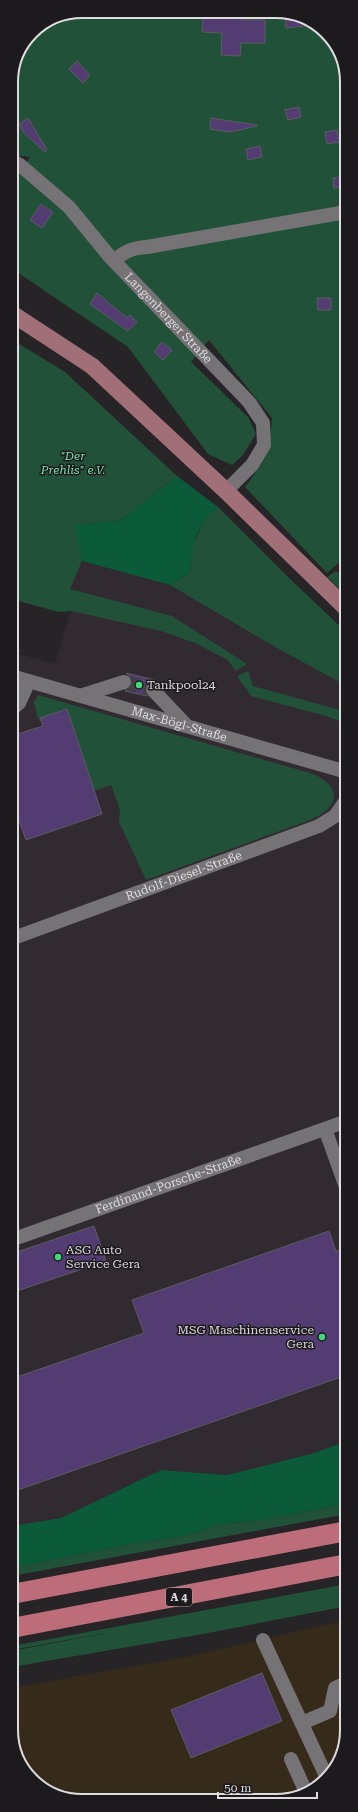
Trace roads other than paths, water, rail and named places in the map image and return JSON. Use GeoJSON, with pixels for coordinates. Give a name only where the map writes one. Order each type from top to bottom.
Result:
{"type":"FeatureCollection","features":[{"type":"Feature","properties":{"kind":"highway"},"geometry":{"type":"LineString","coordinates":[[18,1593],[340,1532]]}},
{"type":"Feature","properties":{"kind":"highway","name":"A 4"},"geometry":{"type":"LineString","coordinates":[[18,1627],[340,1565]]}},
{"type":"Feature","properties":{"kind":"main road"},"geometry":{"type":"LineString","coordinates":[[18,318],[92,366],[226,491],[340,602]]}},
{"type":"Feature","properties":{"kind":"street","name":"Langenberger Straße"},"geometry":{"type":"LineString","coordinates":[[18,164],[69,207],[114,261],[249,402],[263,423],[264,445],[252,465],[226,491]]}},
{"type":"Feature","properties":{"kind":"street"},"geometry":{"type":"LineString","coordinates":[[114,261],[125,251],[136,247],[147,247],[340,213]]}},
{"type":"Feature","properties":{"kind":"street","name":"Max-Bögl-Straße"},"geometry":{"type":"LineString","coordinates":[[18,678],[340,770]]}},
{"type":"Feature","properties":{"kind":"street"},"geometry":{"type":"LineString","coordinates":[[18,704],[29,681]]}},
{"type":"Feature","properties":{"kind":"street"},"geometry":{"type":"LineString","coordinates":[[83,696],[124,682]]}},
{"type":"Feature","properties":{"kind":"street"},"geometry":{"type":"LineString","coordinates":[[153,690],[187,726]]}},
{"type":"Feature","properties":{"kind":"street","name":"Rudolf-Diesel-Straße"},"geometry":{"type":"LineString","coordinates":[[18,936],[319,826],[336,816],[340,810]]}},
{"type":"Feature","properties":{"kind":"street","name":"Ferdinand-Porsche-Straße"},"geometry":{"type":"LineString","coordinates":[[18,1238],[340,1123]]}},
{"type":"Feature","properties":{"kind":"street"},"geometry":{"type":"LineString","coordinates":[[325,1128],[340,1170]]}},
{"type":"Feature","properties":{"kind":"street"},"geometry":{"type":"LineString","coordinates":[[263,1640],[324,1772]]}},
{"type":"Feature","properties":{"kind":"street"},"geometry":{"type":"LineString","coordinates":[[302,1723],[330,1711],[335,1688],[340,1686]]}},
{"type":"Feature","properties":{"kind":"street"},"geometry":{"type":"LineString","coordinates":[[291,1759],[304,1787]]}},
{"type":"Feature","properties":{"kind":"tunnel"},"geometry":{"type":"LineString","coordinates":[[124,682],[153,690]]}},
{"type":"Feature","properties":{"kind":"place","name":"Tankpool24"},"geometry":{"type":"Point","coordinates":[139,685]}},
{"type":"Feature","properties":{"kind":"place","name":"ASG Auto Service Gera"},"geometry":{"type":"Point","coordinates":[58,1257]}},
{"type":"Feature","properties":{"kind":"place","name":"MSG Maschinenservice Gera"},"geometry":{"type":"Point","coordinates":[322,1337]}},
{"type":"Feature","properties":{"kind":"park label","name":"\"Der Prehlis\" e.V."},"geometry":{"type":"Point","coordinates":[73,463]}}]}
